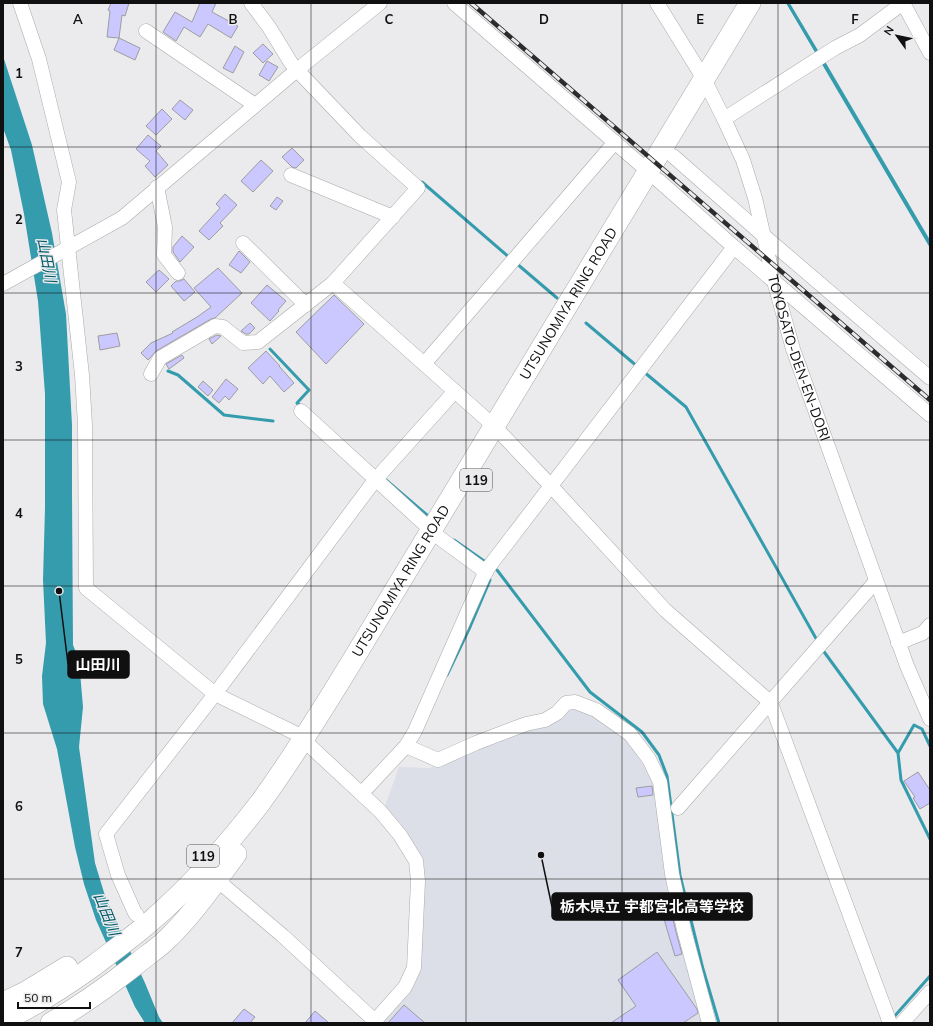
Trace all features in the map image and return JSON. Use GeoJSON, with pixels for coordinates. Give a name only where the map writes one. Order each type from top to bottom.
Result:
{"type":"FeatureCollection","features":[{"type":"Feature","properties":{"kind":"highway","name":"UTSUNOMIYA RING ROAD"},"geometry":{"type":"LineString","coordinates":[[653,175],[673,156],[750,3]]}},
{"type":"Feature","properties":{"kind":"highway","name":"UTSUNOMIYA RING ROAD"},"geometry":{"type":"LineString","coordinates":[[26,1023],[55,1007],[90,984],[150,925],[222,839],[260,802],[308,744],[362,670],[436,535],[653,175],[707,87],[766,3]]}},
{"type":"Feature","properties":{"kind":"highway","name":"UTSUNOMIYA RING ROAD"},"geometry":{"type":"LineString","coordinates":[[3,1021],[82,974],[150,925],[187,906],[236,854],[262,820],[308,744]]}},
{"type":"Feature","properties":{"kind":"highway","name":"119"},"geometry":{"type":"LineString","coordinates":[[3,1003],[26,992],[87,954],[150,925],[187,917],[236,854]]}},
{"type":"Feature","properties":{"kind":"highway","name":"119"},"geometry":{"type":"LineString","coordinates":[[51,1023],[75,1009],[107,987],[150,925]]}},
{"type":"Feature","properties":{"kind":"street"},"geometry":{"type":"LineString","coordinates":[[20,3],[39,59],[70,182],[64,210],[82,375],[86,588],[215,694],[297,734],[362,793],[400,835],[416,861],[418,881],[414,968],[405,987],[374,1022],[283,936],[217,880]]}},
{"type":"Feature","properties":{"kind":"street"},"geometry":{"type":"LineString","coordinates":[[151,374],[160,358],[214,326],[223,327],[243,343],[258,342],[333,284],[418,188],[360,136],[297,70],[291,63],[269,27],[251,3]]}},
{"type":"Feature","properties":{"kind":"street"},"geometry":{"type":"LineString","coordinates":[[3,284],[122,218],[255,105],[380,3]]}},
{"type":"Feature","properties":{"kind":"street"},"geometry":{"type":"LineString","coordinates":[[454,3],[774,282],[930,415]]}},
{"type":"Feature","properties":{"kind":"street","name":"TOYOSATO-DEN-EN-DORI"},"geometry":{"type":"LineString","coordinates":[[657,3],[707,87],[743,160],[755,198],[774,282],[793,349],[898,643],[930,719]]}},
{"type":"Feature","properties":{"kind":"street"},"geometry":{"type":"LineString","coordinates":[[724,119],[836,48],[860,35],[903,3],[930,53]]}},
{"type":"Feature","properties":{"kind":"street"},"geometry":{"type":"LineString","coordinates":[[146,31],[255,105]]}},
{"type":"Feature","properties":{"kind":"street"},"geometry":{"type":"LineString","coordinates":[[424,364],[615,142]]}},
{"type":"Feature","properties":{"kind":"street"},"geometry":{"type":"LineString","coordinates":[[673,156],[930,378]]}},
{"type":"Feature","properties":{"kind":"street"},"geometry":{"type":"LineString","coordinates":[[290,175],[393,217]]}},
{"type":"Feature","properties":{"kind":"street"},"geometry":{"type":"LineString","coordinates":[[157,188],[165,227],[164,255],[178,273]]}},
{"type":"Feature","properties":{"kind":"street"},"geometry":{"type":"LineString","coordinates":[[243,243],[306,304]]}},
{"type":"Feature","properties":{"kind":"street"},"geometry":{"type":"LineString","coordinates":[[362,793],[406,746],[415,731],[486,572],[734,247]]}},
{"type":"Feature","properties":{"kind":"street"},"geometry":{"type":"LineString","coordinates":[[333,284],[499,430],[665,610],[770,702],[890,1023]]}},
{"type":"Feature","properties":{"kind":"street"},"geometry":{"type":"LineString","coordinates":[[150,925],[135,913],[118,875],[106,834],[215,694],[375,480],[455,391]]}},
{"type":"Feature","properties":{"kind":"street"},"geometry":{"type":"LineString","coordinates":[[301,411],[436,535],[486,572]]}},
{"type":"Feature","properties":{"kind":"street"},"geometry":{"type":"LineString","coordinates":[[678,808],[876,581]]}},
{"type":"Feature","properties":{"kind":"street"},"geometry":{"type":"LineString","coordinates":[[898,643],[923,633],[930,625]]}},
{"type":"Feature","properties":{"kind":"street"},"geometry":{"type":"LineString","coordinates":[[406,746],[438,760],[476,743],[526,724],[545,720],[557,713],[566,703],[575,702],[596,710],[630,734],[649,759],[660,782],[672,874],[684,930],[709,1023]]}},
{"type":"Feature","properties":{"kind":"street"},"geometry":{"type":"LineString","coordinates":[[902,1023],[930,992]]}},
{"type":"Feature","properties":{"kind":"shaded area"},"geometry":{"type":"Polygon","coordinates":[[[571,705],[600,718],[633,746],[654,786],[703,1023],[381,1023],[402,1000],[423,868],[413,842],[385,806],[399,767],[430,768],[571,705]]]}},
{"type":"Feature","properties":{"kind":"water"},"geometry":{"type":"Polygon","coordinates":[[[786,3],[788,3],[930,244],[930,248],[786,3]]]}},
{"type":"Feature","properties":{"kind":"water"},"geometry":{"type":"Polygon","coordinates":[[[3,56],[32,145],[52,233],[66,314],[72,425],[73,645],[79,660],[83,707],[79,747],[95,863],[106,899],[163,1023],[145,1023],[135,1007],[96,920],[84,884],[75,847],[57,749],[43,704],[42,676],[46,643],[43,580],[45,508],[45,394],[38,301],[24,214],[11,150],[3,128],[3,56]]]}},
{"type":"Feature","properties":{"kind":"building"},"geometry":{"type":"Polygon","coordinates":[[[111,3],[129,3],[125,16],[122,15],[119,38],[107,37],[110,11],[108,10],[111,3]]]}},
{"type":"Feature","properties":{"kind":"building"},"geometry":{"type":"Polygon","coordinates":[[[200,3],[216,3],[212,12],[238,26],[231,38],[208,24],[200,37],[184,27],[176,41],[163,32],[175,12],[192,22],[200,3]]]}},
{"type":"Feature","properties":{"kind":"building"},"geometry":{"type":"Polygon","coordinates":[[[119,38],[140,48],[135,60],[114,50],[119,38]]]}},
{"type":"Feature","properties":{"kind":"building"},"geometry":{"type":"Polygon","coordinates":[[[263,44],[273,54],[263,63],[253,53],[263,44]]]}},
{"type":"Feature","properties":{"kind":"building"},"geometry":{"type":"Polygon","coordinates":[[[235,46],[244,52],[233,73],[223,68],[235,46]]]}},
{"type":"Feature","properties":{"kind":"building"},"geometry":{"type":"Polygon","coordinates":[[[267,61],[278,67],[269,81],[259,75],[267,61]]]}},
{"type":"Feature","properties":{"kind":"building"},"geometry":{"type":"Polygon","coordinates":[[[180,100],[193,110],[185,120],[172,109],[180,100]]]}},
{"type":"Feature","properties":{"kind":"building"},"geometry":{"type":"Polygon","coordinates":[[[162,109],[172,119],[156,135],[146,126],[162,109]]]}},
{"type":"Feature","properties":{"kind":"building"},"geometry":{"type":"Polygon","coordinates":[[[148,135],[161,146],[156,151],[168,165],[155,177],[145,166],[150,161],[136,149],[148,135]]]}},
{"type":"Feature","properties":{"kind":"building"},"geometry":{"type":"Polygon","coordinates":[[[292,148],[304,160],[296,168],[292,167],[282,157],[292,148]]]}},
{"type":"Feature","properties":{"kind":"building"},"geometry":{"type":"Polygon","coordinates":[[[261,160],[273,171],[253,192],[241,181],[261,160]]]}},
{"type":"Feature","properties":{"kind":"building"},"geometry":{"type":"Polygon","coordinates":[[[225,194],[237,205],[220,223],[223,226],[209,240],[199,231],[220,208],[216,204],[225,194]]]}},
{"type":"Feature","properties":{"kind":"building"},"geometry":{"type":"Polygon","coordinates":[[[277,197],[283,201],[276,210],[270,206],[277,197]]]}},
{"type":"Feature","properties":{"kind":"building"},"geometry":{"type":"Polygon","coordinates":[[[182,236],[194,247],[180,262],[173,252],[173,247],[182,236]]]}},
{"type":"Feature","properties":{"kind":"building"},"geometry":{"type":"Polygon","coordinates":[[[239,251],[250,262],[241,273],[229,265],[239,251]]]}},
{"type":"Feature","properties":{"kind":"building"},"geometry":{"type":"Polygon","coordinates":[[[218,268],[242,293],[215,318],[156,351],[148,360],[141,353],[151,343],[173,333],[172,332],[211,307],[194,288],[218,268]]]}},
{"type":"Feature","properties":{"kind":"building"},"geometry":{"type":"Polygon","coordinates":[[[159,270],[169,279],[156,292],[146,282],[159,270]]]}},
{"type":"Feature","properties":{"kind":"building"},"geometry":{"type":"Polygon","coordinates":[[[184,279],[195,292],[184,301],[171,286],[176,281],[184,279]]]}},
{"type":"Feature","properties":{"kind":"building"},"geometry":{"type":"Polygon","coordinates":[[[267,285],[286,301],[270,321],[251,303],[267,285]]]}},
{"type":"Feature","properties":{"kind":"building"},"geometry":{"type":"Polygon","coordinates":[[[334,295],[364,324],[326,364],[296,332],[334,295]]]}},
{"type":"Feature","properties":{"kind":"building"},"geometry":{"type":"Polygon","coordinates":[[[250,323],[255,328],[249,334],[241,331],[250,323]]]}},
{"type":"Feature","properties":{"kind":"building"},"geometry":{"type":"Polygon","coordinates":[[[117,333],[120,346],[100,350],[98,336],[117,333]]]}},
{"type":"Feature","properties":{"kind":"building"},"geometry":{"type":"Polygon","coordinates":[[[217,335],[221,336],[212,344],[209,339],[217,335]]]}},
{"type":"Feature","properties":{"kind":"building"},"geometry":{"type":"Polygon","coordinates":[[[266,351],[294,383],[284,392],[270,376],[263,384],[248,368],[266,351]]]}},
{"type":"Feature","properties":{"kind":"building"},"geometry":{"type":"Polygon","coordinates":[[[182,355],[184,358],[169,369],[166,364],[182,355]]]}},
{"type":"Feature","properties":{"kind":"building"},"geometry":{"type":"Polygon","coordinates":[[[226,379],[238,389],[229,400],[225,396],[219,403],[212,397],[226,379]]]}},
{"type":"Feature","properties":{"kind":"building"},"geometry":{"type":"Polygon","coordinates":[[[203,381],[213,390],[208,396],[198,387],[203,381]]]}},
{"type":"Feature","properties":{"kind":"building"},"geometry":{"type":"Polygon","coordinates":[[[918,772],[930,790],[930,803],[920,809],[913,798],[915,797],[904,781],[918,772]]]}},
{"type":"Feature","properties":{"kind":"building"},"geometry":{"type":"Polygon","coordinates":[[[652,786],[653,795],[638,797],[636,788],[652,786]]]}},
{"type":"Feature","properties":{"kind":"building"},"geometry":{"type":"Polygon","coordinates":[[[667,894],[682,954],[675,956],[658,896],[667,894]]]}},
{"type":"Feature","properties":{"kind":"building"},"geometry":{"type":"Polygon","coordinates":[[[657,952],[697,1009],[698,1013],[683,1023],[611,1023],[636,1006],[618,980],[657,952]]]}},
{"type":"Feature","properties":{"kind":"building"},"geometry":{"type":"Polygon","coordinates":[[[404,1005],[425,1023],[388,1023],[404,1005]]]}},
{"type":"Feature","properties":{"kind":"building"},"geometry":{"type":"Polygon","coordinates":[[[244,1009],[255,1017],[250,1023],[232,1023],[244,1009]]]}},
{"type":"Feature","properties":{"kind":"building"},"geometry":{"type":"Polygon","coordinates":[[[315,1011],[329,1023],[305,1023],[315,1011]]]}},
{"type":"Feature","properties":{"kind":"waterway"},"geometry":{"type":"LineString","coordinates":[[788,3],[819,55]]}},
{"type":"Feature","properties":{"kind":"waterway"},"geometry":{"type":"LineString","coordinates":[[823,61],[930,243]]}},
{"type":"Feature","properties":{"kind":"waterway"},"geometry":{"type":"LineString","coordinates":[[422,182],[510,258]]}},
{"type":"Feature","properties":{"kind":"waterway"},"geometry":{"type":"LineString","coordinates":[[516,263],[557,298]]}},
{"type":"Feature","properties":{"kind":"waterway"},"geometry":{"type":"LineString","coordinates":[[586,323],[638,367]]}},
{"type":"Feature","properties":{"kind":"waterway"},"geometry":{"type":"LineString","coordinates":[[270,349],[309,390],[297,403],[302,407]]}},
{"type":"Feature","properties":{"kind":"waterway"},"geometry":{"type":"LineString","coordinates":[[168,371],[178,375],[224,415],[273,421]]}},
{"type":"Feature","properties":{"kind":"waterway"},"geometry":{"type":"LineString","coordinates":[[644,372],[686,407],[818,642]]}},
{"type":"Feature","properties":{"kind":"waterway"},"geometry":{"type":"LineString","coordinates":[[386,480],[427,515]]}},
{"type":"Feature","properties":{"kind":"waterway"},"geometry":{"type":"LineString","coordinates":[[454,540],[487,563]]}},
{"type":"Feature","properties":{"kind":"waterway"},"geometry":{"type":"LineString","coordinates":[[497,570],[590,692],[642,732],[659,755],[667,776],[680,875],[703,969],[719,1023]]}},
{"type":"Feature","properties":{"kind":"waterway"},"geometry":{"type":"LineString","coordinates":[[447,675],[490,580]]}},
{"type":"Feature","properties":{"kind":"waterway"},"geometry":{"type":"LineString","coordinates":[[822,649],[898,753],[914,725],[922,729],[930,746]]}},
{"type":"Feature","properties":{"kind":"waterway"},"geometry":{"type":"LineString","coordinates":[[898,753],[901,780],[930,839]]}},
{"type":"Feature","properties":{"kind":"waterway"},"geometry":{"type":"LineString","coordinates":[[893,1018],[930,976]]}},
{"type":"Feature","properties":{"kind":"railway"},"geometry":{"type":"LineString","coordinates":[[471,3],[930,400]]}},
{"type":"Feature","properties":{"kind":"place","name":"山田川"},"geometry":{"type":"Point","coordinates":[59,591]}},
{"type":"Feature","properties":{"kind":"place","name":"栃木県立 宇都宮北高等学校"},"geometry":{"type":"Point","coordinates":[541,855]}}]}
